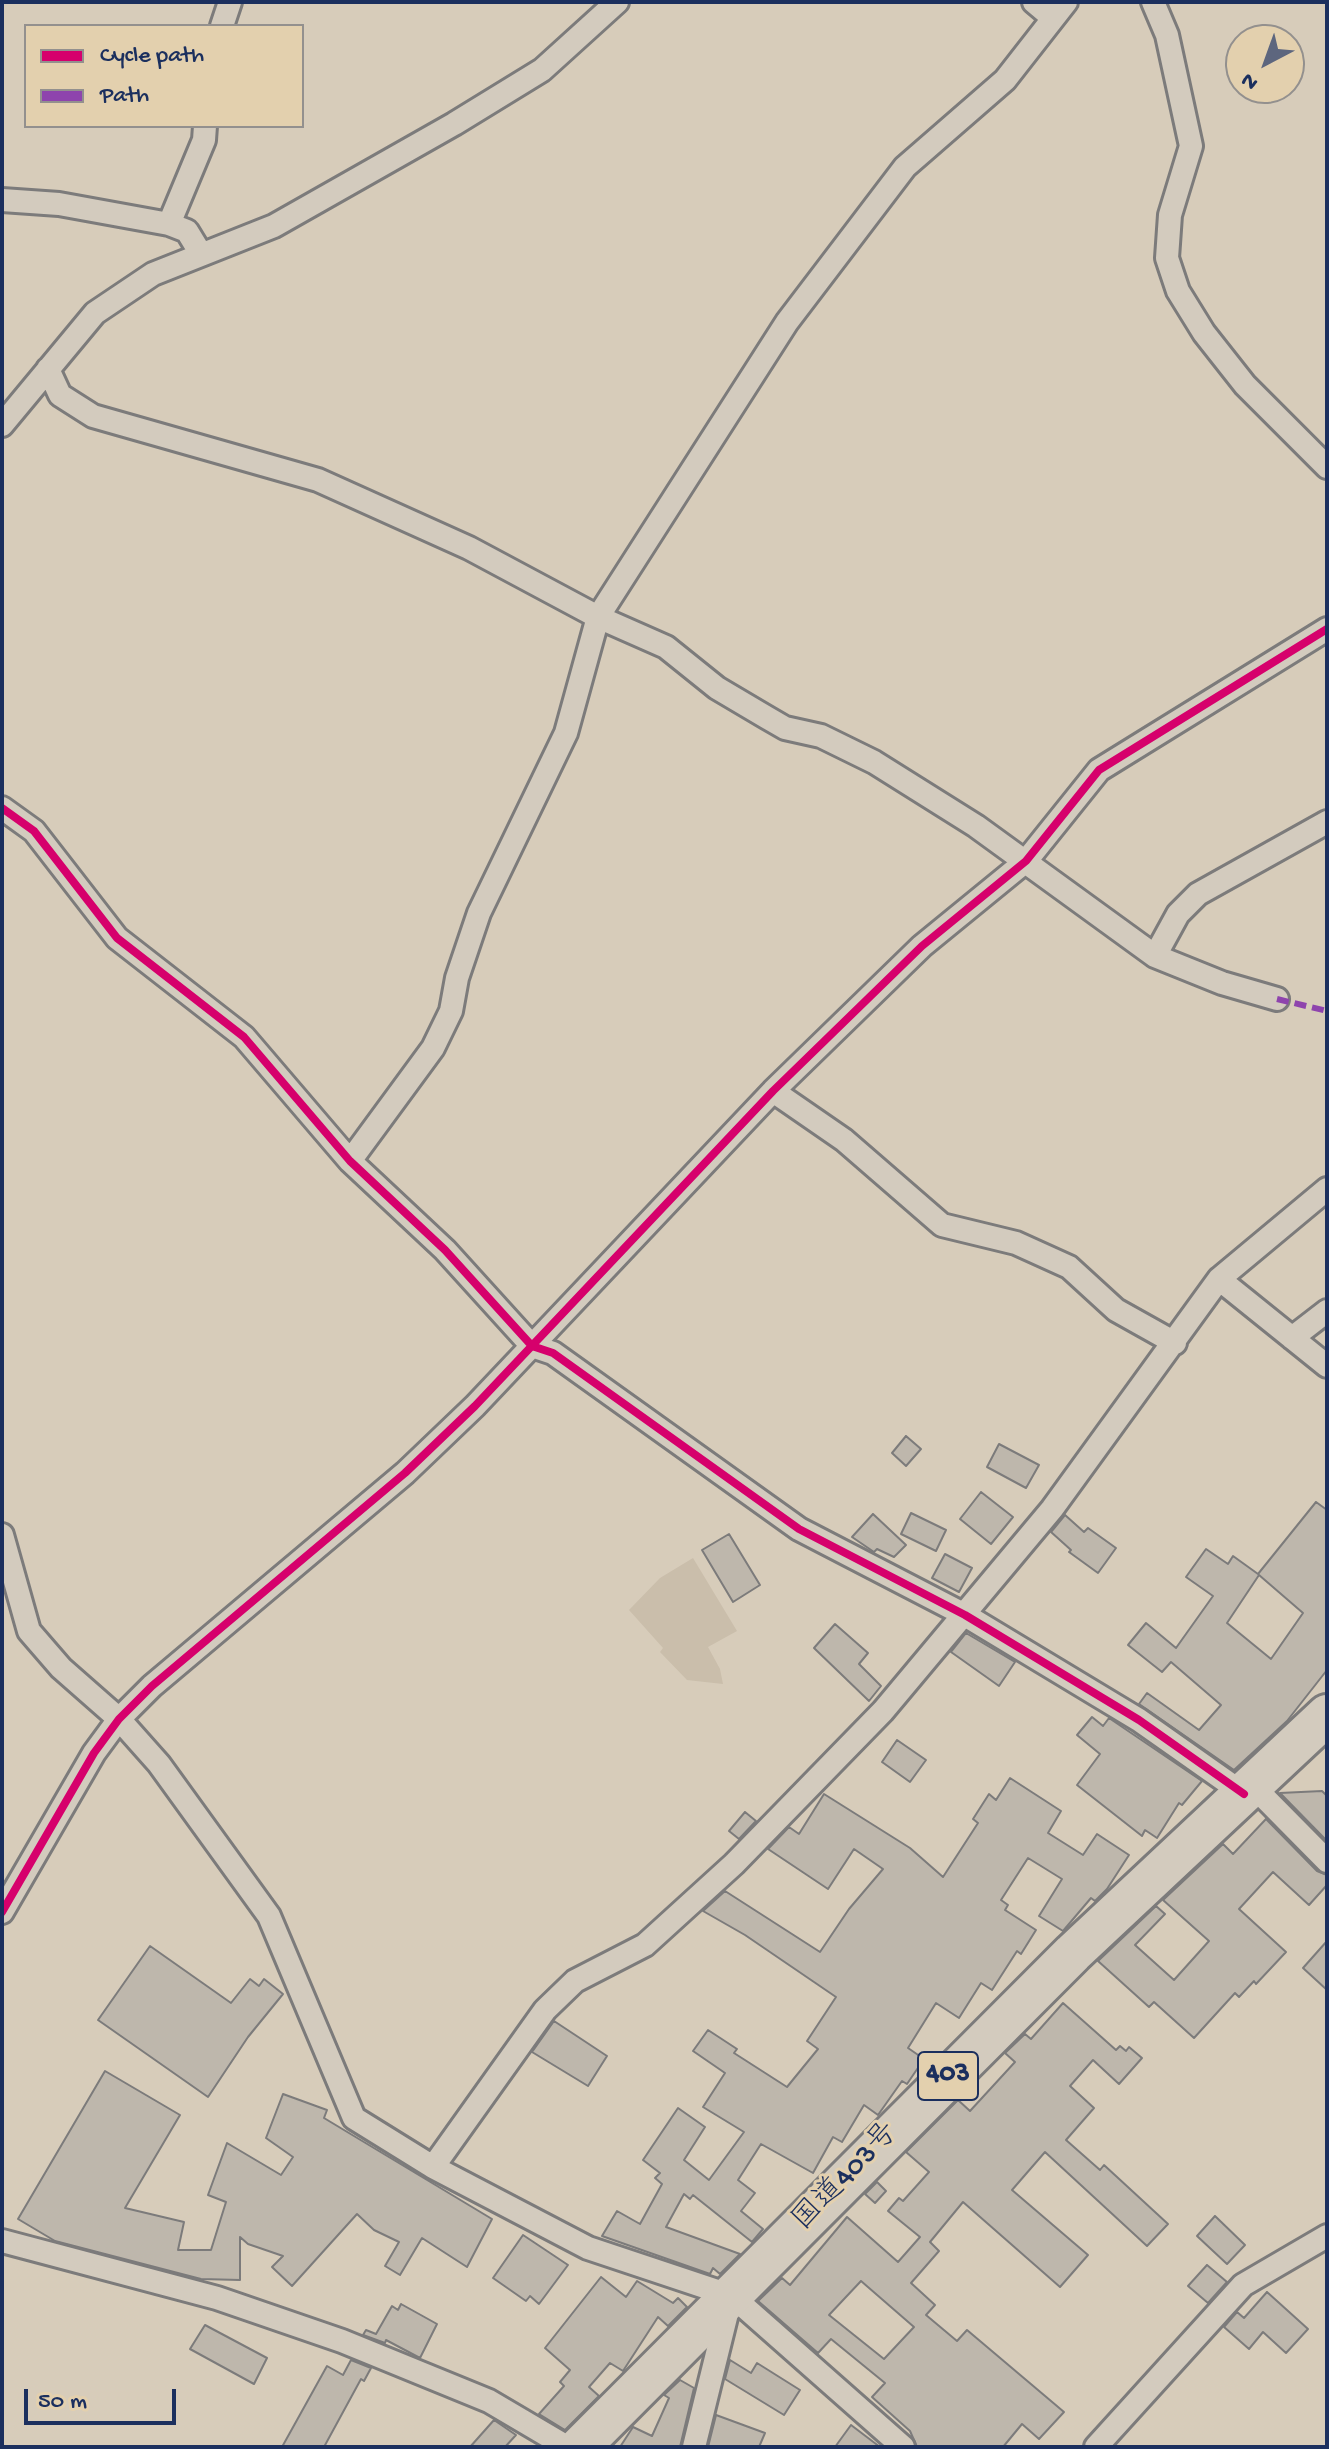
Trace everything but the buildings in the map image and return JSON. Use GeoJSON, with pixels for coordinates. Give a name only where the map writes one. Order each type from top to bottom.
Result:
{"type":"FeatureCollection","features":[{"type":"Feature","properties":{"kind":"highway","name":"国道403号"},"geometry":{"type":"LineString","coordinates":[[580,2447],[1073,1953],[1327,1715]]}},
{"type":"Feature","properties":{"kind":"street"},"geometry":{"type":"LineString","coordinates":[[223,24],[230,2]]}},
{"type":"Feature","properties":{"kind":"street"},"geometry":{"type":"LineString","coordinates":[[2,425],[95,313],[153,274],[274,226],[454,124],[542,70],[617,2]]}},
{"type":"Feature","properties":{"kind":"street"},"geometry":{"type":"LineString","coordinates":[[350,1161],[433,1048],[451,1011],[457,978],[479,913],[566,733],[598,617],[779,335],[886,190],[905,167],[1005,80],[1060,10],[1034,2]]}},
{"type":"Feature","properties":{"kind":"street"},"geometry":{"type":"LineString","coordinates":[[1153,2],[1167,35],[1191,146],[1170,215],[1167,258],[1178,291],[1204,333],[1245,385],[1285,429],[1327,467]]}},
{"type":"Feature","properties":{"kind":"street"},"geometry":{"type":"LineString","coordinates":[[169,224],[204,140],[205,128]]}},
{"type":"Feature","properties":{"kind":"street"},"geometry":{"type":"LineString","coordinates":[[2,200],[59,204],[169,224],[187,231],[201,254]]}},
{"type":"Feature","properties":{"kind":"street"},"geometry":{"type":"LineString","coordinates":[[48,369],[60,395],[93,416],[318,480],[469,548],[598,617],[666,647],[717,688],[785,728],[821,736],[874,762],[1026,861],[1155,956],[1222,983],[1277,999]]}},
{"type":"Feature","properties":{"kind":"street"},"geometry":{"type":"LineString","coordinates":[[2,1912],[67,1796],[119,1719],[208,1636],[405,1473],[475,1406],[773,1091],[922,946],[1026,861],[1099,770],[1327,629]]}},
{"type":"Feature","properties":{"kind":"street"},"geometry":{"type":"LineString","coordinates":[[2,808],[34,831],[117,938],[244,1037],[350,1161],[445,1250],[532,1346],[553,1353],[799,1529],[965,1615],[1248,1790],[1327,1861]]}},
{"type":"Feature","properties":{"kind":"street"},"geometry":{"type":"LineString","coordinates":[[1155,956],[1178,914],[1198,894],[1327,822]]}},
{"type":"Feature","properties":{"kind":"street"},"geometry":{"type":"LineString","coordinates":[[773,1091],[844,1140],[942,1225],[1016,1243],[1069,1267],[1116,1310],[1175,1343]]}},
{"type":"Feature","properties":{"kind":"street"},"geometry":{"type":"LineString","coordinates":[[433,2167],[545,2010],[575,1981],[645,1945],[734,1864],[883,1711],[1052,1509],[1219,1279],[1327,1189]]}},
{"type":"Feature","properties":{"kind":"street"},"geometry":{"type":"LineString","coordinates":[[1219,1279],[1327,1366]]}},
{"type":"Feature","properties":{"kind":"street"},"geometry":{"type":"LineString","coordinates":[[1292,1338],[1327,1311]]}},
{"type":"Feature","properties":{"kind":"street"},"geometry":{"type":"LineString","coordinates":[[2,1535],[29,1631],[61,1668],[119,1719],[159,1764],[269,1916],[354,2118],[433,2167],[588,2248],[732,2296],[903,2447]]}},
{"type":"Feature","properties":{"kind":"street"},"geometry":{"type":"LineString","coordinates":[[1096,2447],[1243,2285],[1327,2236]]}},
{"type":"Feature","properties":{"kind":"street"},"geometry":{"type":"LineString","coordinates":[[2,2241],[217,2298],[342,2341],[489,2401],[567,2447]]}},
{"type":"Feature","properties":{"kind":"street"},"geometry":{"type":"LineString","coordinates":[[694,2447],[732,2296]]}},
{"type":"Feature","properties":{"kind":"shaded area"},"geometry":{"type":"Polygon","coordinates":[[[693,1558],[737,1631],[708,1647],[720,1669],[723,1684],[687,1680],[660,1652],[663,1648],[629,1610],[660,1578],[693,1558]]]}},
{"type":"Feature","properties":{"kind":"marked path"},"geometry":{"type":"LineString","coordinates":[[1277,999],[1327,1011]]}},
{"type":"Feature","properties":{"kind":"cycle path"},"geometry":{"type":"LineString","coordinates":[[2,1912],[94,1753],[119,1719],[152,1686],[405,1473],[475,1406],[773,1091],[922,946],[1026,861],[1099,770],[1327,629]]}},
{"type":"Feature","properties":{"kind":"cycle path"},"geometry":{"type":"LineString","coordinates":[[2,808],[34,831],[117,938],[244,1037],[350,1161],[445,1250],[532,1346],[553,1353],[799,1529],[965,1615],[1139,1720],[1244,1794]]}}]}
